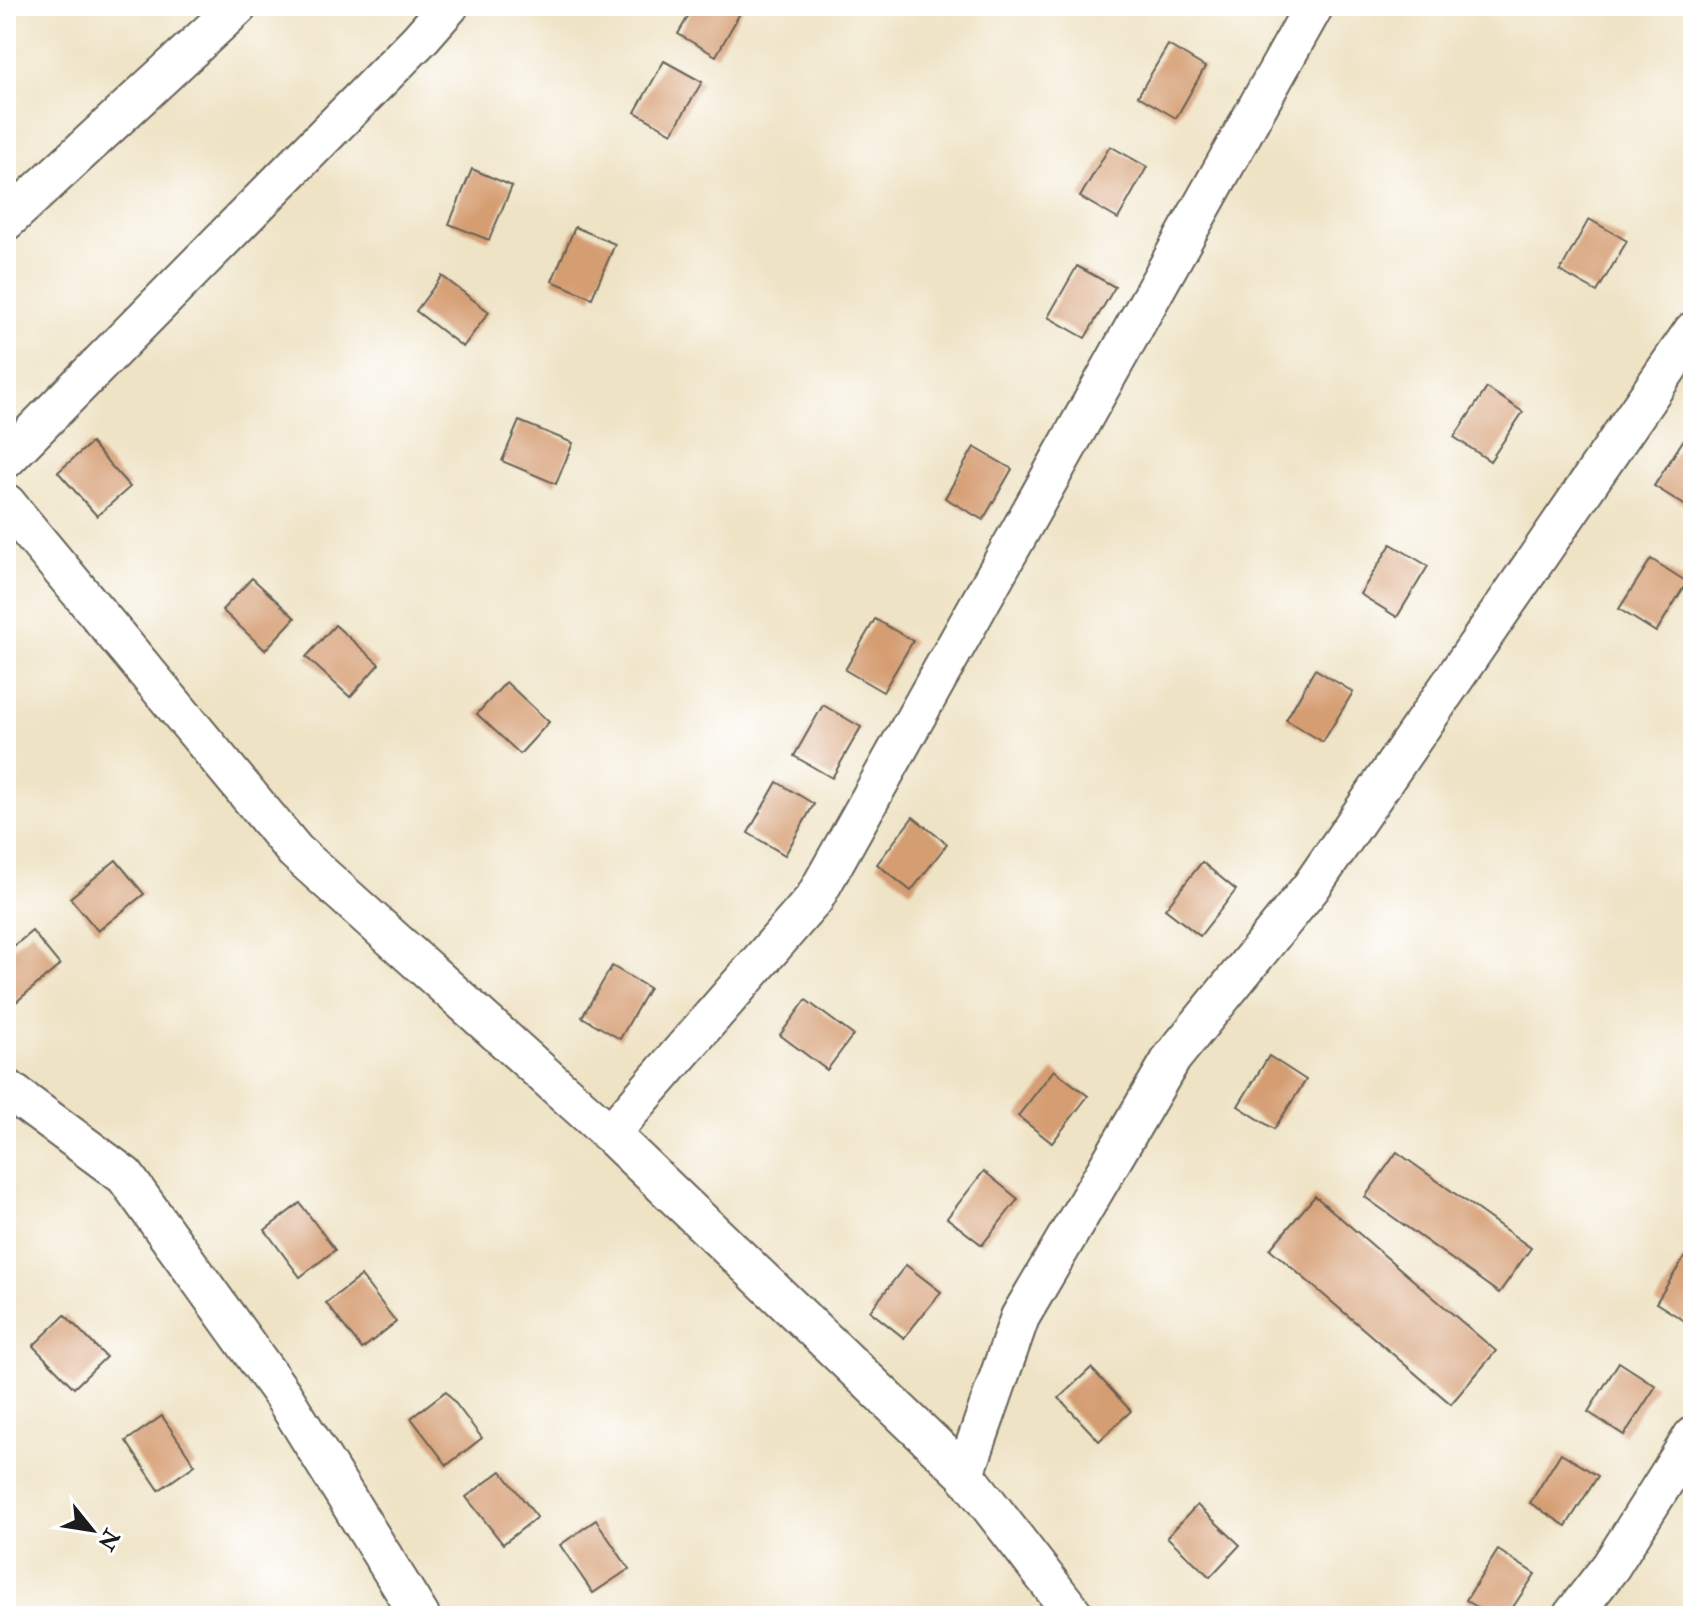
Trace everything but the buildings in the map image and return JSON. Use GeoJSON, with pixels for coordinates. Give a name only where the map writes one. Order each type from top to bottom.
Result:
{"type":"FeatureCollection","features":[{"type":"Feature","properties":{"kind":"street"},"geometry":{"type":"LineString","coordinates":[[6,221],[238,6]]}},
{"type":"Feature","properties":{"kind":"street"},"geometry":{"type":"LineString","coordinates":[[6,459],[449,6]]}},
{"type":"Feature","properties":{"kind":"street"},"geometry":{"type":"LineString","coordinates":[[610,1134],[814,899],[1314,6]]}},
{"type":"Feature","properties":{"kind":"street"},"geometry":{"type":"LineString","coordinates":[[965,1474],[1020,1317],[1172,1058],[1311,887],[1693,331]]}},
{"type":"Feature","properties":{"kind":"street"},"geometry":{"type":"LineString","coordinates":[[6,503],[295,851],[610,1134],[965,1474],[1075,1616]]}},
{"type":"Feature","properties":{"kind":"street"},"geometry":{"type":"LineString","coordinates":[[6,1088],[125,1176],[282,1394],[420,1616]]}},
{"type":"Feature","properties":{"kind":"street"},"geometry":{"type":"LineString","coordinates":[[1572,1616],[1611,1566],[1693,1436]]}}]}
